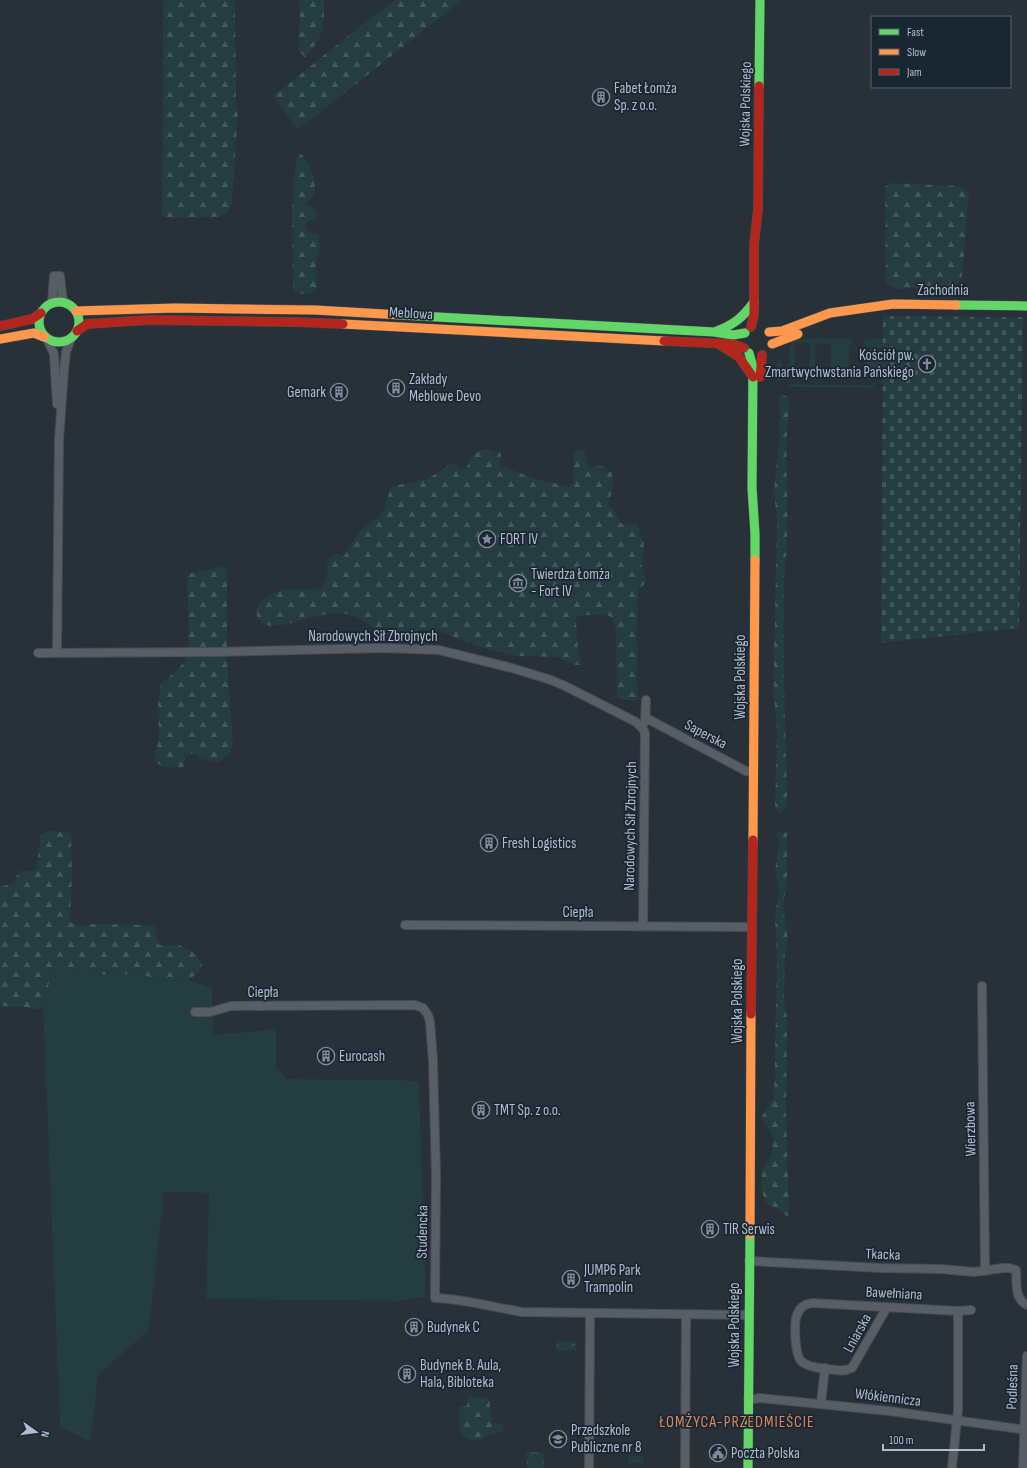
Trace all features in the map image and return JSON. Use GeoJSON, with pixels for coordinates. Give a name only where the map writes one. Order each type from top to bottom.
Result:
{"type":"FeatureCollection","features":[{"type":"Feature","properties":{"kind":"main road","name":"Wojska Polskiego"},"geometry":{"type":"LineString","coordinates":[[748,330],[753,320],[754,245],[758,209],[760,0]]}},
{"type":"Feature","properties":{"kind":"main road","name":"Wojska Polskiego"},"geometry":{"type":"LineString","coordinates":[[758,209],[762,241],[761,321]]}},
{"type":"Feature","properties":{"kind":"main road"},"geometry":{"type":"LineString","coordinates":[[0,326],[32,319],[41,313],[48,305],[63,302],[76,311],[79,319],[74,335],[62,342],[52,341],[34,333],[0,339]]}},
{"type":"Feature","properties":{"kind":"main road"},"geometry":{"type":"LineString","coordinates":[[714,332],[737,323],[754,302]]}},
{"type":"Feature","properties":{"kind":"main road","name":"Zachodnia"},"geometry":{"type":"LineString","coordinates":[[769,332],[782,331],[830,313],[893,304],[1027,306]]}},
{"type":"Feature","properties":{"kind":"main road","name":"Meblowa"},"geometry":{"type":"LineString","coordinates":[[76,311],[175,308],[333,310],[714,332],[733,335],[748,330]]}},
{"type":"Feature","properties":{"kind":"main road","name":"Zachodnia"},"geometry":{"type":"LineString","coordinates":[[772,344],[860,308]]}},
{"type":"Feature","properties":{"kind":"main road"},"geometry":{"type":"LineString","coordinates":[[41,313],[39,326],[46,338]]}},
{"type":"Feature","properties":{"kind":"main road","name":"Meblowa"},"geometry":{"type":"LineString","coordinates":[[74,335],[87,324],[149,320],[302,322],[732,344],[747,350]]}},
{"type":"Feature","properties":{"kind":"main road"},"geometry":{"type":"LineString","coordinates":[[761,326],[769,332],[772,337],[772,344],[769,350],[762,355],[756,356],[747,350],[743,342],[748,330],[761,326]]}},
{"type":"Feature","properties":{"kind":"main road"},"geometry":{"type":"LineString","coordinates":[[719,344],[739,358],[753,377]]}},
{"type":"Feature","properties":{"kind":"main road","name":"Wojska Polskiego"},"geometry":{"type":"LineString","coordinates":[[747,350],[753,363],[752,488],[755,534]]}},
{"type":"Feature","properties":{"kind":"main road","name":"Wojska Polskiego"},"geometry":{"type":"LineString","coordinates":[[748,1468],[755,534],[759,483],[760,366],[762,355]]}},
{"type":"Feature","properties":{"kind":"street"},"geometry":{"type":"LineString","coordinates":[[52,303],[57,276],[63,302]]}},
{"type":"Feature","properties":{"kind":"street"},"geometry":{"type":"LineString","coordinates":[[57,652],[59,438],[66,352],[74,335]]}},
{"type":"Feature","properties":{"kind":"street"},"geometry":{"type":"LineString","coordinates":[[46,338],[54,354],[59,438]]}},
{"type":"Feature","properties":{"kind":"street","name":"Narodowych Sił Zbrojnych"},"geometry":{"type":"LineString","coordinates":[[38,653],[218,652],[406,647],[439,650],[512,668],[552,680],[636,722],[645,733],[643,926]]}},
{"type":"Feature","properties":{"kind":"street"},"geometry":{"type":"LineString","coordinates":[[643,729],[646,718],[646,700]]}},
{"type":"Feature","properties":{"kind":"street","name":"Saperska"},"geometry":{"type":"LineString","coordinates":[[646,718],[746,771],[753,772]]}},
{"type":"Feature","properties":{"kind":"street","name":"Ciepła"},"geometry":{"type":"LineString","coordinates":[[405,925],[752,926]]}},
{"type":"Feature","properties":{"kind":"street","name":"Wierzbowa"},"geometry":{"type":"LineString","coordinates":[[982,986],[985,1271]]}},
{"type":"Feature","properties":{"kind":"street","name":"Ciepła"},"geometry":{"type":"LineString","coordinates":[[195,1012],[210,1012],[231,1006],[420,1006],[426,1011]]}},
{"type":"Feature","properties":{"kind":"street","name":"Studencka"},"geometry":{"type":"LineString","coordinates":[[426,1011],[430,1022],[433,1060],[436,1176],[435,1298],[460,1299],[490,1307],[522,1312],[748,1315]]}},
{"type":"Feature","properties":{"kind":"street","name":"Tkacka"},"geometry":{"type":"LineString","coordinates":[[749,1261],[881,1268],[925,1268],[974,1272],[1008,1268],[1016,1270],[1018,1295],[1020,1300],[1027,1305]]}},
{"type":"Feature","properties":{"kind":"street","name":"Bawełniana"},"geometry":{"type":"LineString","coordinates":[[825,1368],[803,1363],[797,1354],[796,1317],[799,1310],[803,1306],[812,1303],[958,1311],[971,1310]]}},
{"type":"Feature","properties":{"kind":"street","name":"Lniarska"},"geometry":{"type":"LineString","coordinates":[[825,1368],[846,1370],[854,1367],[887,1307]]}},
{"type":"Feature","properties":{"kind":"street"},"geometry":{"type":"LineString","coordinates":[[952,1468],[957,1420],[958,1311]]}},
{"type":"Feature","properties":{"kind":"street"},"geometry":{"type":"LineString","coordinates":[[588,1468],[590,1313]]}},
{"type":"Feature","properties":{"kind":"street"},"geometry":{"type":"LineString","coordinates":[[684,1468],[686,1314]]}},
{"type":"Feature","properties":{"kind":"street","name":"Podleśna"},"geometry":{"type":"LineString","coordinates":[[1023,1468],[1026,1430],[1027,1356]]}},
{"type":"Feature","properties":{"kind":"street"},"geometry":{"type":"LineString","coordinates":[[821,1403],[825,1368]]}},
{"type":"Feature","properties":{"kind":"street","name":"Włókiennicza"},"geometry":{"type":"LineString","coordinates":[[748,1400],[760,1398],[821,1403],[1026,1430]]}},
{"type":"Feature","properties":{"kind":"green space"},"geometry":{"type":"Polygon","coordinates":[[[163,0],[235,0],[236,102],[238,110],[232,203],[229,212],[219,217],[166,218],[162,215],[163,0]]]}},
{"type":"Feature","properties":{"kind":"green space"},"geometry":{"type":"Polygon","coordinates":[[[299,0],[324,0],[324,20],[319,40],[305,58],[298,49],[300,18],[299,0]]]}},
{"type":"Feature","properties":{"kind":"green space"},"geometry":{"type":"Polygon","coordinates":[[[395,0],[462,0],[298,130],[273,96],[395,0]]]}},
{"type":"Feature","properties":{"kind":"green space"},"geometry":{"type":"Polygon","coordinates":[[[301,154],[310,167],[315,184],[314,194],[306,204],[315,209],[317,216],[316,220],[311,220],[306,223],[305,228],[309,232],[318,235],[320,245],[316,265],[317,288],[312,292],[305,294],[293,290],[292,209],[296,158],[301,154]]]}},
{"type":"Feature","properties":{"kind":"green space"},"geometry":{"type":"Polygon","coordinates":[[[891,183],[960,186],[969,192],[962,277],[956,286],[945,289],[940,287],[897,289],[886,283],[885,187],[891,183]]]}},
{"type":"Feature","properties":{"kind":"green space"},"geometry":{"type":"Polygon","coordinates":[[[883,316],[1023,317],[1019,628],[881,643],[883,316]]]}},
{"type":"Feature","properties":{"kind":"green space"},"geometry":{"type":"Polygon","coordinates":[[[807,338],[852,339],[852,344],[849,347],[849,372],[852,372],[852,375],[827,375],[827,372],[831,371],[831,344],[816,343],[815,371],[819,372],[819,374],[805,374],[805,371],[809,371],[810,343],[794,343],[794,371],[797,371],[797,374],[788,374],[791,342],[807,338]]]}},
{"type":"Feature","properties":{"kind":"green space"},"geometry":{"type":"Polygon","coordinates":[[[866,339],[883,339],[882,348],[866,347],[863,344],[863,341],[866,341],[866,339]]]}},
{"type":"Feature","properties":{"kind":"green space"},"geometry":{"type":"Polygon","coordinates":[[[865,349],[886,350],[886,375],[860,375],[860,372],[865,372],[865,349]]]}},
{"type":"Feature","properties":{"kind":"green space"},"geometry":{"type":"Polygon","coordinates":[[[779,360],[781,363],[781,382],[775,380],[779,360]]]}},
{"type":"Feature","properties":{"kind":"green space"},"geometry":{"type":"Polygon","coordinates":[[[789,384],[875,385],[875,388],[789,387],[789,384]]]}},
{"type":"Feature","properties":{"kind":"green space"},"geometry":{"type":"Polygon","coordinates":[[[780,395],[789,398],[790,403],[787,436],[787,545],[784,581],[784,692],[787,796],[786,807],[780,814],[775,807],[777,729],[774,697],[774,654],[777,524],[774,490],[779,441],[780,409],[778,401],[780,395]]]}},
{"type":"Feature","properties":{"kind":"green space"},"geometry":{"type":"Polygon","coordinates":[[[488,449],[501,453],[500,465],[533,478],[569,487],[573,481],[574,452],[578,450],[584,450],[588,467],[605,466],[608,471],[612,472],[613,488],[608,505],[613,509],[622,524],[637,524],[640,530],[639,535],[644,544],[644,553],[641,564],[644,570],[642,572],[645,575],[646,581],[643,586],[639,587],[637,608],[637,700],[624,700],[617,697],[616,631],[612,619],[609,616],[602,614],[576,617],[577,641],[582,665],[575,665],[558,657],[515,656],[476,646],[446,634],[431,630],[388,635],[358,618],[346,614],[327,614],[283,625],[270,626],[262,623],[257,617],[256,609],[259,603],[275,593],[285,589],[322,588],[328,575],[326,566],[328,560],[333,555],[337,554],[344,556],[361,529],[378,517],[384,510],[391,486],[424,480],[452,463],[457,465],[460,470],[467,467],[474,454],[488,449]]]}},
{"type":"Feature","properties":{"kind":"green space"},"geometry":{"type":"Polygon","coordinates":[[[227,567],[227,660],[233,743],[230,754],[219,762],[201,759],[193,753],[187,756],[183,768],[164,767],[153,761],[159,739],[158,705],[161,683],[175,672],[189,656],[187,577],[191,573],[227,567]]]}},
{"type":"Feature","properties":{"kind":"green space"},"geometry":{"type":"Polygon","coordinates":[[[49,830],[70,833],[72,875],[70,922],[79,925],[154,925],[159,945],[179,945],[195,953],[202,964],[200,972],[188,980],[158,981],[142,974],[108,975],[77,972],[55,962],[43,1008],[37,1010],[25,1007],[0,1006],[0,887],[13,883],[20,871],[35,870],[41,834],[49,830]]]}},
{"type":"Feature","properties":{"kind":"green space"},"geometry":{"type":"Polygon","coordinates":[[[780,831],[787,833],[787,881],[783,906],[788,940],[785,952],[784,998],[787,1019],[786,1112],[788,1217],[778,1209],[765,1203],[761,1186],[762,1169],[772,1154],[773,1139],[770,1131],[761,1118],[774,1097],[777,960],[775,915],[779,890],[775,871],[779,845],[778,838],[775,834],[780,831]]]}},
{"type":"Feature","properties":{"kind":"green space"},"geometry":{"type":"Polygon","coordinates":[[[55,961],[77,972],[108,975],[142,974],[158,981],[188,980],[212,988],[213,1035],[276,1029],[276,1067],[288,1079],[406,1080],[419,1082],[426,1297],[397,1301],[206,1299],[209,1193],[164,1192],[149,1330],[98,1375],[91,1442],[60,1427],[43,1008],[55,961]]]}},
{"type":"Feature","properties":{"kind":"green space"},"geometry":{"type":"Polygon","coordinates":[[[557,1341],[576,1341],[576,1351],[556,1350],[557,1341]]]}},
{"type":"Feature","properties":{"kind":"green space"},"geometry":{"type":"Polygon","coordinates":[[[468,1397],[489,1397],[492,1423],[503,1424],[504,1430],[479,1440],[470,1440],[466,1438],[460,1429],[459,1406],[467,1406],[468,1397]]]}},
{"type":"Feature","properties":{"kind":"green space"},"geometry":{"type":"Polygon","coordinates":[[[526,1452],[544,1452],[544,1468],[527,1468],[526,1452]]]}},
{"type":"Feature","properties":{"kind":"green space"},"geometry":{"type":"Polygon","coordinates":[[[628,1456],[643,1456],[643,1463],[628,1463],[628,1456]]]}},
{"type":"Feature","properties":{"kind":"traffic: fast"},"geometry":{"type":"LineString","coordinates":[[759,86],[760,0]]}},
{"type":"Feature","properties":{"kind":"traffic: fast"},"geometry":{"type":"LineString","coordinates":[[63,302],[70,305],[76,311],[79,322],[78,330],[70,339],[63,342],[55,342],[48,339],[40,330],[39,318],[42,311],[51,303],[63,302]]}},
{"type":"Feature","properties":{"kind":"traffic: fast"},"geometry":{"type":"LineString","coordinates":[[717,331],[738,320],[754,302]]}},
{"type":"Feature","properties":{"kind":"traffic: fast"},"geometry":{"type":"LineString","coordinates":[[956,305],[1027,306]]}},
{"type":"Feature","properties":{"kind":"traffic: fast"},"geometry":{"type":"LineString","coordinates":[[401,315],[714,332],[733,335],[745,333]]}},
{"type":"Feature","properties":{"kind":"traffic: fast"},"geometry":{"type":"LineString","coordinates":[[749,353],[753,367],[752,488],[755,560]]}},
{"type":"Feature","properties":{"kind":"traffic: fast"},"geometry":{"type":"LineString","coordinates":[[748,1468],[750,1234]]}},
{"type":"Feature","properties":{"kind":"traffic: slow"},"geometry":{"type":"LineString","coordinates":[[769,332],[782,331],[830,313],[893,304],[956,305]]}},
{"type":"Feature","properties":{"kind":"traffic: slow"},"geometry":{"type":"LineString","coordinates":[[76,311],[175,308],[315,310],[401,315]]}},
{"type":"Feature","properties":{"kind":"traffic: slow"},"geometry":{"type":"LineString","coordinates":[[343,324],[664,341]]}},
{"type":"Feature","properties":{"kind":"traffic: slow"},"geometry":{"type":"LineString","coordinates":[[0,339],[34,333],[44,337]]}},
{"type":"Feature","properties":{"kind":"traffic: slow"},"geometry":{"type":"LineString","coordinates":[[772,344],[798,334]]}},
{"type":"Feature","properties":{"kind":"traffic: slow"},"geometry":{"type":"LineString","coordinates":[[753,840],[755,560]]}},
{"type":"Feature","properties":{"kind":"traffic: slow"},"geometry":{"type":"LineString","coordinates":[[750,1234],[751,1014]]}},
{"type":"Feature","properties":{"kind":"traffic: jam"},"geometry":{"type":"LineString","coordinates":[[751,327],[754,314],[754,245],[758,209],[759,86]]}},
{"type":"Feature","properties":{"kind":"traffic: jam"},"geometry":{"type":"LineString","coordinates":[[0,326],[32,319],[41,313]]}},
{"type":"Feature","properties":{"kind":"traffic: jam"},"geometry":{"type":"LineString","coordinates":[[77,331],[87,324],[149,320],[343,324]]}},
{"type":"Feature","properties":{"kind":"traffic: jam"},"geometry":{"type":"LineString","coordinates":[[664,341],[732,344],[744,348]]}},
{"type":"Feature","properties":{"kind":"traffic: jam"},"geometry":{"type":"LineString","coordinates":[[720,345],[739,357],[753,377]]}},
{"type":"Feature","properties":{"kind":"traffic: jam"},"geometry":{"type":"LineString","coordinates":[[760,377],[762,355]]}},
{"type":"Feature","properties":{"kind":"traffic: jam"},"geometry":{"type":"LineString","coordinates":[[751,1014],[753,840]]}},
{"type":"Feature","properties":{"kind":"place","name":"Fabet Łomża Sp. z o.o."},"geometry":{"type":"Point","coordinates":[601,97]}},
{"type":"Feature","properties":{"kind":"place","name":"Kościół pw. Zmartwychwstania Pańskiego"},"geometry":{"type":"Point","coordinates":[927,364]}},
{"type":"Feature","properties":{"kind":"place","name":"Zakłady Meblowe Devo"},"geometry":{"type":"Point","coordinates":[396,388]}},
{"type":"Feature","properties":{"kind":"place","name":"Gemark"},"geometry":{"type":"Point","coordinates":[339,392]}},
{"type":"Feature","properties":{"kind":"place","name":"FORT IV"},"geometry":{"type":"Point","coordinates":[487,539]}},
{"type":"Feature","properties":{"kind":"place","name":"Twierdza Łomża - Fort IV"},"geometry":{"type":"Point","coordinates":[518,583]}},
{"type":"Feature","properties":{"kind":"place","name":"Fresh Logistics"},"geometry":{"type":"Point","coordinates":[489,843]}},
{"type":"Feature","properties":{"kind":"place","name":"Eurocash"},"geometry":{"type":"Point","coordinates":[326,1056]}},
{"type":"Feature","properties":{"kind":"place","name":"TMT Sp. z o.o."},"geometry":{"type":"Point","coordinates":[481,1110]}},
{"type":"Feature","properties":{"kind":"place","name":"TIR Serwis"},"geometry":{"type":"Point","coordinates":[710,1229]}},
{"type":"Feature","properties":{"kind":"place","name":"JUMP6 Park Trampolin"},"geometry":{"type":"Point","coordinates":[571,1279]}},
{"type":"Feature","properties":{"kind":"place","name":"Budynek C"},"geometry":{"type":"Point","coordinates":[414,1327]}},
{"type":"Feature","properties":{"kind":"place","name":"Budynek B. Aula, Hala, Bibloteka"},"geometry":{"type":"Point","coordinates":[407,1374]}},
{"type":"Feature","properties":{"kind":"place","name":"Przedszkole Publiczne nr 8"},"geometry":{"type":"Point","coordinates":[558,1439]}},
{"type":"Feature","properties":{"kind":"place","name":"Poczta Polska"},"geometry":{"type":"Point","coordinates":[718,1453]}},
{"type":"Feature","properties":{"kind":"district","name":"ŁOMŻYCA-PRZEDMIEŚCIE"},"geometry":{"type":"Point","coordinates":[737,1421]}}]}
